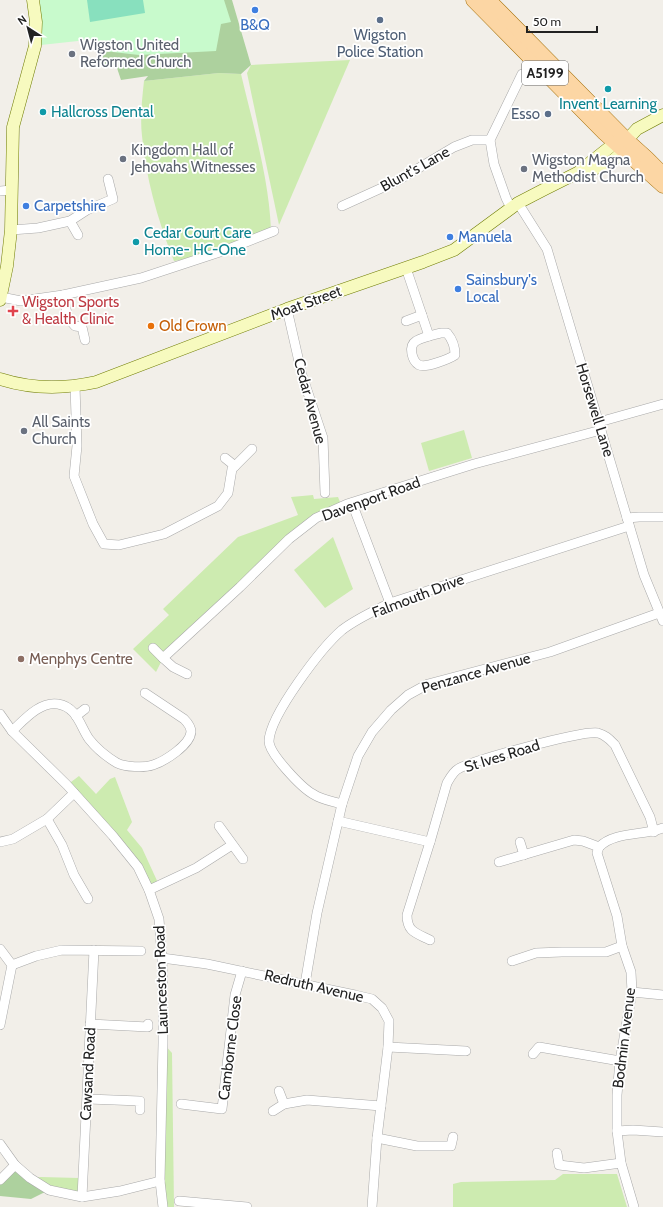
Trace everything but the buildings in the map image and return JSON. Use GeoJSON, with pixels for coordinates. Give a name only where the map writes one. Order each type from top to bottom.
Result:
{"type":"FeatureCollection","features":[{"type":"Feature","properties":{"kind":"main road"},"geometry":{"type":"LineString","coordinates":[[0,299],[7,266],[11,230],[6,191],[13,127],[35,46],[36,22],[33,0]]}},
{"type":"Feature","properties":{"kind":"main road","name":"A5199"},"geometry":{"type":"LineString","coordinates":[[473,0],[602,131],[625,148]]}},
{"type":"Feature","properties":{"kind":"main road","name":"A5199"},"geometry":{"type":"LineString","coordinates":[[489,0],[599,112],[625,148]]}},
{"type":"Feature","properties":{"kind":"main road","name":"Moat Street"},"geometry":{"type":"LineString","coordinates":[[0,379],[16,384],[49,387],[75,386],[96,382],[287,309],[454,250],[514,206],[545,188],[579,172],[601,167],[612,161],[625,148],[637,129],[663,115]]}},
{"type":"Feature","properties":{"kind":"main road"},"geometry":{"type":"LineString","coordinates":[[625,148],[647,158],[663,174]]}},
{"type":"Feature","properties":{"kind":"main road"},"geometry":{"type":"LineString","coordinates":[[625,148],[663,186]]}},
{"type":"Feature","properties":{"kind":"street"},"geometry":{"type":"LineString","coordinates":[[490,140],[522,74]]}},
{"type":"Feature","properties":{"kind":"street","name":"Blunt's Lane"},"geometry":{"type":"LineString","coordinates":[[342,206],[397,181],[454,147],[472,140],[490,140]]}},
{"type":"Feature","properties":{"kind":"street","name":"Horsewell Lane"},"geometry":{"type":"LineString","coordinates":[[490,140],[494,164],[506,198],[514,206],[547,249],[644,575],[661,617]]}},
{"type":"Feature","properties":{"kind":"street"},"geometry":{"type":"LineString","coordinates":[[11,230],[38,228],[70,221],[88,210],[113,199],[108,179]]}},
{"type":"Feature","properties":{"kind":"street"},"geometry":{"type":"LineString","coordinates":[[70,221],[78,235]]}},
{"type":"Feature","properties":{"kind":"street"},"geometry":{"type":"LineString","coordinates":[[0,299],[21,301],[63,295],[141,278],[226,250],[274,230]]}},
{"type":"Feature","properties":{"kind":"street"},"geometry":{"type":"LineString","coordinates":[[406,268],[429,336]]}},
{"type":"Feature","properties":{"kind":"street"},"geometry":{"type":"LineString","coordinates":[[63,295],[68,318],[75,326],[82,327],[85,340]]}},
{"type":"Feature","properties":{"kind":"street","name":"Cedar Avenue"},"geometry":{"type":"LineString","coordinates":[[287,309],[302,375],[323,438],[325,493]]}},
{"type":"Feature","properties":{"kind":"street"},"geometry":{"type":"LineString","coordinates":[[406,321],[422,315]]}},
{"type":"Feature","properties":{"kind":"street"},"geometry":{"type":"LineString","coordinates":[[447,333],[452,338],[455,354],[450,358],[424,366],[418,364],[411,349],[412,345],[416,341],[429,336],[447,333]]}},
{"type":"Feature","properties":{"kind":"street"},"geometry":{"type":"LineString","coordinates":[[75,386],[77,446],[74,476],[93,524],[104,544],[119,545],[164,534],[218,506],[228,493],[232,469],[252,449]]}},
{"type":"Feature","properties":{"kind":"street","name":"Davenport Road"},"geometry":{"type":"LineString","coordinates":[[163,658],[240,587],[289,538],[316,518],[352,503],[600,426],[663,404]]}},
{"type":"Feature","properties":{"kind":"street"},"geometry":{"type":"LineString","coordinates":[[225,458],[235,466]]}},
{"type":"Feature","properties":{"kind":"street"},"geometry":{"type":"LineString","coordinates":[[352,503],[390,603]]}},
{"type":"Feature","properties":{"kind":"street","name":"Falmouth Drive"},"geometry":{"type":"LineString","coordinates":[[342,804],[312,794],[292,776],[274,754],[269,742],[273,724],[299,680],[328,645],[343,630],[390,603],[639,517],[663,517]]}},
{"type":"Feature","properties":{"kind":"street","name":"Penzance Avenue"},"geometry":{"type":"LineString","coordinates":[[305,984],[317,913],[342,804],[358,756],[372,732],[391,710],[408,695],[428,684],[550,652],[661,617]]}},
{"type":"Feature","properties":{"kind":"street"},"geometry":{"type":"LineString","coordinates":[[153,648],[173,667],[187,674]]}},
{"type":"Feature","properties":{"kind":"street"},"geometry":{"type":"LineString","coordinates":[[12,731],[27,717],[39,709],[48,705],[57,704],[72,710],[89,739],[104,754],[119,764],[139,767],[152,765],[163,760],[187,742],[191,732],[189,724],[184,719],[145,693]]}},
{"type":"Feature","properties":{"kind":"street"},"geometry":{"type":"LineString","coordinates":[[76,716],[85,709]]}},
{"type":"Feature","properties":{"kind":"street","name":"Launceston Road"},"geometry":{"type":"LineString","coordinates":[[0,714],[12,731],[74,793],[114,836],[138,867],[149,890],[159,918],[162,958],[163,1043],[160,1181],[163,1207]]}},
{"type":"Feature","properties":{"kind":"street","name":"St Ives Road"},"geometry":{"type":"LineString","coordinates":[[430,940],[412,931],[407,924],[407,915],[447,783],[457,769],[474,762],[587,733],[598,733],[606,736],[615,745],[650,817],[654,832]]}},
{"type":"Feature","properties":{"kind":"street"},"geometry":{"type":"LineString","coordinates":[[0,842],[13,839],[47,819],[74,793]]}},
{"type":"Feature","properties":{"kind":"street"},"geometry":{"type":"LineString","coordinates":[[47,819],[62,845],[74,875],[88,900]]}},
{"type":"Feature","properties":{"kind":"street"},"geometry":{"type":"LineString","coordinates":[[338,822],[430,842]]}},
{"type":"Feature","properties":{"kind":"street"},"geometry":{"type":"LineString","coordinates":[[219,826],[243,859]]}},
{"type":"Feature","properties":{"kind":"street"},"geometry":{"type":"LineString","coordinates":[[499,862],[574,840],[583,841],[599,847],[604,842],[613,838],[654,832],[663,828]]}},
{"type":"Feature","properties":{"kind":"street"},"geometry":{"type":"LineString","coordinates":[[520,842],[524,855]]}},
{"type":"Feature","properties":{"kind":"street"},"geometry":{"type":"LineString","coordinates":[[149,890],[196,868],[232,845]]}},
{"type":"Feature","properties":{"kind":"street","name":"Bodmin Avenue"},"geometry":{"type":"LineString","coordinates":[[599,847],[597,853],[617,916],[622,946],[631,972],[632,992],[620,1061],[617,1095],[617,1131],[621,1163],[634,1207]]}},
{"type":"Feature","properties":{"kind":"street"},"geometry":{"type":"LineString","coordinates":[[512,961],[536,954],[562,952],[606,952],[622,946]]}},
{"type":"Feature","properties":{"kind":"street"},"geometry":{"type":"LineString","coordinates":[[0,949],[12,965],[0,1025]]}},
{"type":"Feature","properties":{"kind":"street"},"geometry":{"type":"LineString","coordinates":[[12,965],[36,956],[62,950],[141,950]]}},
{"type":"Feature","properties":{"kind":"street","name":"Cawsand Road"},"geometry":{"type":"LineString","coordinates":[[82,1197],[88,1099],[94,950]]}},
{"type":"Feature","properties":{"kind":"street","name":"Redruth Avenue"},"geometry":{"type":"LineString","coordinates":[[162,958],[242,970],[305,984],[372,1000],[382,1008],[389,1021],[388,1047],[377,1138],[372,1207]]}},
{"type":"Feature","properties":{"kind":"street","name":"Camborne Close"},"geometry":{"type":"LineString","coordinates":[[181,1104],[227,1110],[236,995],[242,970]]}},
{"type":"Feature","properties":{"kind":"street"},"geometry":{"type":"LineString","coordinates":[[632,992],[663,994]]}},
{"type":"Feature","properties":{"kind":"street"},"geometry":{"type":"LineString","coordinates":[[90,1024],[148,1028]]}},
{"type":"Feature","properties":{"kind":"street"},"geometry":{"type":"LineString","coordinates":[[533,1054],[539,1044],[620,1061]]}},
{"type":"Feature","properties":{"kind":"street"},"geometry":{"type":"LineString","coordinates":[[388,1047],[466,1051]]}},
{"type":"Feature","properties":{"kind":"street"},"geometry":{"type":"LineString","coordinates":[[279,1091],[284,1104]]}},
{"type":"Feature","properties":{"kind":"street"},"geometry":{"type":"LineString","coordinates":[[88,1099],[140,1101],[140,1110]]}},
{"type":"Feature","properties":{"kind":"street"},"geometry":{"type":"LineString","coordinates":[[273,1111],[284,1104],[307,1100],[381,1106]]}},
{"type":"Feature","properties":{"kind":"street"},"geometry":{"type":"LineString","coordinates":[[617,1131],[633,1130],[663,1132]]}},
{"type":"Feature","properties":{"kind":"street"},"geometry":{"type":"LineString","coordinates":[[377,1138],[417,1146],[450,1146],[453,1137]]}},
{"type":"Feature","properties":{"kind":"street"},"geometry":{"type":"LineString","coordinates":[[0,1144],[15,1165],[30,1178],[49,1190],[82,1197],[120,1191],[160,1181]]}},
{"type":"Feature","properties":{"kind":"street"},"geometry":{"type":"LineString","coordinates":[[557,1153],[558,1167],[584,1168],[621,1163]]}},
{"type":"Feature","properties":{"kind":"street"},"geometry":{"type":"LineString","coordinates":[[0,1180],[15,1165]]}},
{"type":"Feature","properties":{"kind":"street"},"geometry":{"type":"LineString","coordinates":[[179,1201],[193,1205],[247,1207]]}},
{"type":"Feature","properties":{"kind":"green space"},"geometry":{"type":"Polygon","coordinates":[[[40,0],[224,0],[231,22],[221,24],[216,51],[139,55],[104,51],[101,45],[95,40],[41,45],[40,0]]]}},
{"type":"Feature","properties":{"kind":"green space"},"geometry":{"type":"Polygon","coordinates":[[[87,0],[143,0],[145,13],[90,22],[87,0]]]}},
{"type":"Feature","properties":{"kind":"green space"},"geometry":{"type":"Polygon","coordinates":[[[208,0],[232,0],[251,65],[241,74],[219,73],[144,81],[148,76],[121,80],[116,65],[104,64],[101,48],[147,44],[208,0]]]}},
{"type":"Feature","properties":{"kind":"green space"},"geometry":{"type":"Polygon","coordinates":[[[350,60],[279,225],[247,73],[251,65],[350,60]]]}},
{"type":"Feature","properties":{"kind":"green space"},"geometry":{"type":"Polygon","coordinates":[[[219,73],[241,74],[264,171],[270,210],[271,230],[188,259],[174,261],[158,215],[146,168],[141,123],[144,81],[219,73]]]}},
{"type":"Feature","properties":{"kind":"green space"},"geometry":{"type":"Polygon","coordinates":[[[464,430],[472,458],[429,471],[421,443],[464,430]]]}},
{"type":"Feature","properties":{"kind":"green space"},"geometry":{"type":"Polygon","coordinates":[[[313,495],[314,499],[338,497],[342,507],[316,518],[163,658],[156,672],[133,649],[169,615],[163,609],[238,537],[298,515],[291,497],[313,495]]]}},
{"type":"Feature","properties":{"kind":"green space"},"geometry":{"type":"Polygon","coordinates":[[[333,537],[353,589],[325,608],[294,570],[333,537]]]}},
{"type":"Feature","properties":{"kind":"green space"},"geometry":{"type":"Polygon","coordinates":[[[79,776],[96,794],[110,779],[115,777],[132,822],[127,830],[142,848],[159,885],[149,890],[138,867],[67,785],[79,776]]]}},
{"type":"Feature","properties":{"kind":"green space"},"geometry":{"type":"Polygon","coordinates":[[[163,1043],[172,1053],[174,1207],[163,1207],[163,1043]]]}},
{"type":"Feature","properties":{"kind":"green space"},"geometry":{"type":"Polygon","coordinates":[[[15,1165],[49,1190],[31,1199],[0,1196],[0,1180],[15,1165]]]}},
{"type":"Feature","properties":{"kind":"green space"},"geometry":{"type":"Polygon","coordinates":[[[563,1174],[617,1174],[627,1207],[453,1207],[453,1184],[461,1182],[555,1180],[563,1174]]]}},
{"type":"Feature","properties":{"kind":"green space"},"geometry":{"type":"Polygon","coordinates":[[[30,1178],[79,1178],[82,1197],[49,1190],[30,1178]]]}},
{"type":"Feature","properties":{"kind":"place","name":"B&Q"},"geometry":{"type":"Point","coordinates":[255,10]}},
{"type":"Feature","properties":{"kind":"place","name":"Wigston Police Station"},"geometry":{"type":"Point","coordinates":[380,20]}},
{"type":"Feature","properties":{"kind":"place","name":"Wigston United Reformed Church"},"geometry":{"type":"Point","coordinates":[72,54]}},
{"type":"Feature","properties":{"kind":"place","name":"Invent Learning"},"geometry":{"type":"Point","coordinates":[608,89]}},
{"type":"Feature","properties":{"kind":"place","name":"Hallcross Dental"},"geometry":{"type":"Point","coordinates":[43,112]}},
{"type":"Feature","properties":{"kind":"place","name":"Esso"},"geometry":{"type":"Point","coordinates":[548,114]}},
{"type":"Feature","properties":{"kind":"place","name":"Kingdom Hall of Jehovahs Witnesses"},"geometry":{"type":"Point","coordinates":[123,159]}},
{"type":"Feature","properties":{"kind":"place","name":"Wigston Magna Methodist Church"},"geometry":{"type":"Point","coordinates":[524,169]}},
{"type":"Feature","properties":{"kind":"place","name":"Carpetshire"},"geometry":{"type":"Point","coordinates":[26,206]}},
{"type":"Feature","properties":{"kind":"place","name":"Manuela"},"geometry":{"type":"Point","coordinates":[450,237]}},
{"type":"Feature","properties":{"kind":"place","name":"Cedar Court Care Home- HC-One"},"geometry":{"type":"Point","coordinates":[136,242]}},
{"type":"Feature","properties":{"kind":"place","name":"Sainsbury's Local"},"geometry":{"type":"Point","coordinates":[458,289]}},
{"type":"Feature","properties":{"kind":"place","name":"Wigston Sports & Health Clinic"},"geometry":{"type":"Point","coordinates":[13,311]}},
{"type":"Feature","properties":{"kind":"place","name":"Old Crown"},"geometry":{"type":"Point","coordinates":[151,326]}},
{"type":"Feature","properties":{"kind":"place","name":"All Saints Church"},"geometry":{"type":"Point","coordinates":[24,431]}},
{"type":"Feature","properties":{"kind":"place","name":"Menphys Centre"},"geometry":{"type":"Point","coordinates":[21,659]}}]}
